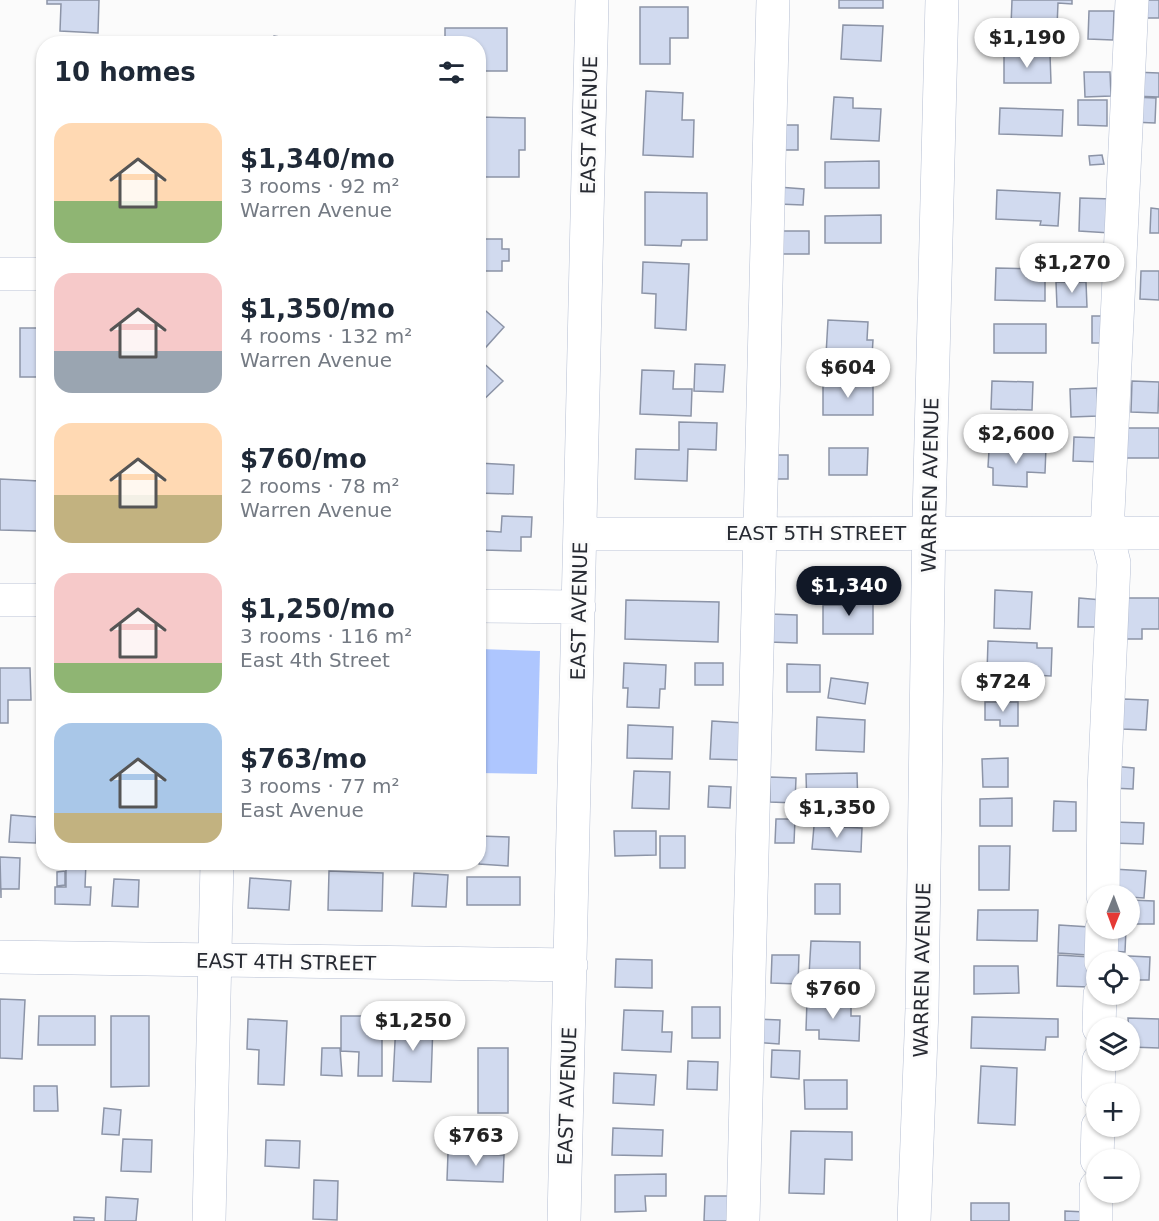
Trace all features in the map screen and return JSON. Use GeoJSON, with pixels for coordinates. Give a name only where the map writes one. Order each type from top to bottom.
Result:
{"type":"FeatureCollection","features":[{"type":"Feature","properties":{"kind":"street","name":"EAST AVENUE"},"geometry":{"type":"LineString","coordinates":[[564,1221],[592,0]]}},
{"type":"Feature","properties":{"kind":"street"},"geometry":{"type":"LineString","coordinates":[[743,1221],[773,0]]}},
{"type":"Feature","properties":{"kind":"street","name":"WARREN AVENUE"},"geometry":{"type":"LineString","coordinates":[[914,1221],[922,1009],[929,533],[942,0]]}},
{"type":"Feature","properties":{"kind":"street"},"geometry":{"type":"LineString","coordinates":[[1103,885],[1104,791],[1114,563],[1107,534],[1132,0]]}},
{"type":"Feature","properties":{"kind":"street"},"geometry":{"type":"LineString","coordinates":[[0,274],[36,274]]}},
{"type":"Feature","properties":{"kind":"street","name":"EAST 5TH STREET"},"geometry":{"type":"LineString","coordinates":[[581,534],[1159,533]]}},
{"type":"Feature","properties":{"kind":"street"},"geometry":{"type":"LineString","coordinates":[[0,600],[36,600]]}},
{"type":"Feature","properties":{"kind":"street"},"geometry":{"type":"LineString","coordinates":[[486,606],[579,607]]}},
{"type":"Feature","properties":{"kind":"street"},"geometry":{"type":"LineString","coordinates":[[209,1221],[217,870]]}},
{"type":"Feature","properties":{"kind":"street","name":"EAST 4TH STREET"},"geometry":{"type":"LineString","coordinates":[[0,957],[571,965]]}},
{"type":"Feature","properties":{"kind":"street"},"geometry":{"type":"LineString","coordinates":[[1096,1203],[1096,1221]]}},
{"type":"Feature","properties":{"kind":"shaded area"},"geometry":{"type":"Polygon","coordinates":[[[486,649],[540,651],[537,774],[486,773],[486,649]]]}},
{"type":"Feature","properties":{"kind":"building"},"geometry":{"type":"Polygon","coordinates":[[[47,0],[99,0],[98,33],[60,31],[61,4],[47,4],[47,0]]]}},
{"type":"Feature","properties":{"kind":"building"},"geometry":{"type":"Polygon","coordinates":[[[839,0],[883,0],[883,8],[839,8],[839,0]]]}},
{"type":"Feature","properties":{"kind":"building"},"geometry":{"type":"Polygon","coordinates":[[[1012,0],[1072,0],[1072,4],[1058,3],[1057,27],[1011,26],[1012,0]]]}},
{"type":"Feature","properties":{"kind":"building"},"geometry":{"type":"Polygon","coordinates":[[[1147,0],[1159,0],[1159,18],[1147,18],[1147,0]]]}},
{"type":"Feature","properties":{"kind":"building"},"geometry":{"type":"Polygon","coordinates":[[[640,7],[688,7],[688,38],[670,38],[670,64],[640,64],[640,7]]]}},
{"type":"Feature","properties":{"kind":"building"},"geometry":{"type":"Polygon","coordinates":[[[1089,11],[1114,11],[1113,40],[1088,39],[1089,11]]]}},
{"type":"Feature","properties":{"kind":"building"},"geometry":{"type":"Polygon","coordinates":[[[843,25],[883,26],[881,61],[841,59],[843,25]]]}},
{"type":"Feature","properties":{"kind":"building"},"geometry":{"type":"Polygon","coordinates":[[[445,28],[507,28],[507,71],[486,71],[486,36],[445,36],[445,28]]]}},
{"type":"Feature","properties":{"kind":"building"},"geometry":{"type":"Polygon","coordinates":[[[1004,54],[1050,54],[1051,83],[1004,83],[1004,54]]]}},
{"type":"Feature","properties":{"kind":"building"},"geometry":{"type":"Polygon","coordinates":[[[1084,72],[1110,72],[1111,96],[1085,97],[1084,72]]]}},
{"type":"Feature","properties":{"kind":"building"},"geometry":{"type":"Polygon","coordinates":[[[1133,72],[1159,73],[1159,97],[1132,96],[1133,72]]]}},
{"type":"Feature","properties":{"kind":"building"},"geometry":{"type":"Polygon","coordinates":[[[646,91],[683,93],[682,120],[694,120],[693,157],[643,155],[646,91]]]}},
{"type":"Feature","properties":{"kind":"building"},"geometry":{"type":"Polygon","coordinates":[[[834,97],[853,98],[853,108],[881,109],[879,141],[831,139],[834,97]]]}},
{"type":"Feature","properties":{"kind":"building"},"geometry":{"type":"Polygon","coordinates":[[[1132,97],[1156,98],[1155,123],[1131,122],[1132,97]]]}},
{"type":"Feature","properties":{"kind":"building"},"geometry":{"type":"Polygon","coordinates":[[[1078,100],[1107,100],[1107,126],[1078,125],[1078,100]]]}},
{"type":"Feature","properties":{"kind":"building"},"geometry":{"type":"Polygon","coordinates":[[[1000,108],[1063,110],[1062,136],[999,134],[1000,108]]]}},
{"type":"Feature","properties":{"kind":"building"},"geometry":{"type":"Polygon","coordinates":[[[486,117],[525,118],[525,150],[519,150],[519,177],[486,177],[486,117]]]}},
{"type":"Feature","properties":{"kind":"building"},"geometry":{"type":"Polygon","coordinates":[[[775,125],[798,125],[798,150],[775,150],[775,125]]]}},
{"type":"Feature","properties":{"kind":"building"},"geometry":{"type":"Polygon","coordinates":[[[1102,155],[1104,164],[1090,165],[1089,156],[1102,155]]]}},
{"type":"Feature","properties":{"kind":"building"},"geometry":{"type":"Polygon","coordinates":[[[879,161],[879,188],[825,188],[825,162],[879,161]]]}},
{"type":"Feature","properties":{"kind":"building"},"geometry":{"type":"Polygon","coordinates":[[[778,187],[804,189],[803,205],[778,204],[778,187]]]}},
{"type":"Feature","properties":{"kind":"building"},"geometry":{"type":"Polygon","coordinates":[[[997,190],[1060,193],[1058,226],[1040,225],[1041,221],[996,219],[997,190]]]}},
{"type":"Feature","properties":{"kind":"building"},"geometry":{"type":"Polygon","coordinates":[[[645,192],[707,193],[707,240],[682,240],[681,246],[645,245],[645,192]]]}},
{"type":"Feature","properties":{"kind":"building"},"geometry":{"type":"Polygon","coordinates":[[[1080,198],[1112,199],[1110,233],[1079,231],[1080,198]]]}},
{"type":"Feature","properties":{"kind":"building"},"geometry":{"type":"Polygon","coordinates":[[[1151,208],[1159,209],[1159,233],[1150,233],[1151,208]]]}},
{"type":"Feature","properties":{"kind":"building"},"geometry":{"type":"Polygon","coordinates":[[[881,215],[881,243],[825,243],[825,216],[881,215]]]}},
{"type":"Feature","properties":{"kind":"building"},"geometry":{"type":"Polygon","coordinates":[[[781,231],[809,231],[809,254],[781,254],[781,231]]]}},
{"type":"Feature","properties":{"kind":"building"},"geometry":{"type":"Polygon","coordinates":[[[486,239],[502,239],[502,249],[509,249],[509,261],[502,261],[502,271],[486,271],[486,239]]]}},
{"type":"Feature","properties":{"kind":"building"},"geometry":{"type":"Polygon","coordinates":[[[643,262],[689,264],[686,330],[655,328],[656,294],[642,293],[643,262]]]}},
{"type":"Feature","properties":{"kind":"building"},"geometry":{"type":"Polygon","coordinates":[[[996,268],[1045,269],[1045,301],[995,300],[996,268]]]}},
{"type":"Feature","properties":{"kind":"building"},"geometry":{"type":"Polygon","coordinates":[[[1141,271],[1159,271],[1159,300],[1140,299],[1141,271]]]}},
{"type":"Feature","properties":{"kind":"building"},"geometry":{"type":"Polygon","coordinates":[[[1056,282],[1086,282],[1087,307],[1057,307],[1056,282]]]}},
{"type":"Feature","properties":{"kind":"building"},"geometry":{"type":"Polygon","coordinates":[[[486,311],[504,327],[486,347],[486,311]]]}},
{"type":"Feature","properties":{"kind":"building"},"geometry":{"type":"Polygon","coordinates":[[[1092,316],[1108,316],[1108,343],[1092,343],[1092,316]]]}},
{"type":"Feature","properties":{"kind":"building"},"geometry":{"type":"Polygon","coordinates":[[[828,320],[868,322],[867,340],[873,340],[872,356],[826,355],[828,320]]]}},
{"type":"Feature","properties":{"kind":"building"},"geometry":{"type":"Polygon","coordinates":[[[994,324],[1046,324],[1046,353],[994,353],[994,324]]]}},
{"type":"Feature","properties":{"kind":"building"},"geometry":{"type":"Polygon","coordinates":[[[20,328],[36,328],[36,377],[20,377],[20,328]]]}},
{"type":"Feature","properties":{"kind":"building"},"geometry":{"type":"Polygon","coordinates":[[[695,364],[725,365],[723,392],[694,391],[695,364]]]}},
{"type":"Feature","properties":{"kind":"building"},"geometry":{"type":"Polygon","coordinates":[[[486,365],[503,381],[486,397],[486,365]]]}},
{"type":"Feature","properties":{"kind":"building"},"geometry":{"type":"Polygon","coordinates":[[[642,370],[674,371],[673,389],[692,389],[691,416],[640,414],[642,370]]]}},
{"type":"Feature","properties":{"kind":"building"},"geometry":{"type":"Polygon","coordinates":[[[992,381],[1033,382],[1032,410],[991,409],[992,381]]]}},
{"type":"Feature","properties":{"kind":"building"},"geometry":{"type":"Polygon","coordinates":[[[1132,381],[1159,382],[1158,413],[1131,412],[1132,381]]]}},
{"type":"Feature","properties":{"kind":"building"},"geometry":{"type":"Polygon","coordinates":[[[823,383],[873,383],[873,415],[823,415],[823,383]]]}},
{"type":"Feature","properties":{"kind":"building"},"geometry":{"type":"Polygon","coordinates":[[[1097,388],[1098,416],[1071,417],[1070,389],[1097,388]]]}},
{"type":"Feature","properties":{"kind":"building"},"geometry":{"type":"Polygon","coordinates":[[[679,422],[717,423],[716,450],[688,449],[687,481],[635,479],[636,449],[679,450],[679,422]]]}},
{"type":"Feature","properties":{"kind":"building"},"geometry":{"type":"Polygon","coordinates":[[[1122,428],[1159,428],[1159,458],[1122,458],[1122,428]]]}},
{"type":"Feature","properties":{"kind":"building"},"geometry":{"type":"Polygon","coordinates":[[[1074,437],[1103,438],[1102,462],[1073,461],[1074,437]]]}},
{"type":"Feature","properties":{"kind":"building"},"geometry":{"type":"Polygon","coordinates":[[[1021,446],[1046,447],[1045,473],[1027,472],[1027,487],[993,485],[993,468],[988,467],[989,450],[1021,451],[1021,446]]]}},
{"type":"Feature","properties":{"kind":"building"},"geometry":{"type":"Polygon","coordinates":[[[829,448],[868,448],[867,475],[829,475],[829,448]]]}},
{"type":"Feature","properties":{"kind":"building"},"geometry":{"type":"Polygon","coordinates":[[[769,455],[788,455],[788,479],[769,479],[769,455]]]}},
{"type":"Feature","properties":{"kind":"building"},"geometry":{"type":"Polygon","coordinates":[[[486,463],[514,465],[513,494],[486,493],[486,463]]]}},
{"type":"Feature","properties":{"kind":"building"},"geometry":{"type":"Polygon","coordinates":[[[0,479],[36,481],[36,531],[0,530],[0,479]]]}},
{"type":"Feature","properties":{"kind":"building"},"geometry":{"type":"Polygon","coordinates":[[[502,516],[532,517],[531,537],[521,537],[521,551],[486,550],[486,531],[501,532],[502,516]]]}},
{"type":"Feature","properties":{"kind":"building"},"geometry":{"type":"Polygon","coordinates":[[[995,590],[1032,592],[1030,629],[994,628],[995,590]]]}},
{"type":"Feature","properties":{"kind":"building"},"geometry":{"type":"Polygon","coordinates":[[[843,597],[873,598],[873,634],[823,634],[823,605],[843,605],[843,597]]]}},
{"type":"Feature","properties":{"kind":"building"},"geometry":{"type":"Polygon","coordinates":[[[1079,598],[1102,600],[1100,627],[1078,627],[1079,598]]]}},
{"type":"Feature","properties":{"kind":"building"},"geometry":{"type":"Polygon","coordinates":[[[1120,598],[1159,598],[1159,629],[1142,629],[1142,639],[1120,639],[1120,598]]]}},
{"type":"Feature","properties":{"kind":"building"},"geometry":{"type":"Polygon","coordinates":[[[626,600],[719,602],[718,642],[625,639],[626,600]]]}},
{"type":"Feature","properties":{"kind":"building"},"geometry":{"type":"Polygon","coordinates":[[[770,614],[797,615],[797,643],[769,642],[770,614]]]}},
{"type":"Feature","properties":{"kind":"building"},"geometry":{"type":"Polygon","coordinates":[[[988,641],[1037,643],[1037,648],[1052,648],[1051,676],[987,673],[988,641]]]}},
{"type":"Feature","properties":{"kind":"building"},"geometry":{"type":"Polygon","coordinates":[[[624,663],[666,665],[665,689],[660,689],[659,708],[627,707],[628,688],[623,688],[624,663]]]}},
{"type":"Feature","properties":{"kind":"building"},"geometry":{"type":"Polygon","coordinates":[[[695,663],[723,663],[723,685],[695,685],[695,663]]]}},
{"type":"Feature","properties":{"kind":"building"},"geometry":{"type":"Polygon","coordinates":[[[787,664],[820,665],[820,692],[787,692],[787,664]]]}},
{"type":"Feature","properties":{"kind":"building"},"geometry":{"type":"Polygon","coordinates":[[[0,668],[30,668],[31,700],[8,700],[8,723],[0,723],[0,668]]]}},
{"type":"Feature","properties":{"kind":"building"},"geometry":{"type":"Polygon","coordinates":[[[831,678],[868,683],[865,704],[828,698],[831,678]]]}},
{"type":"Feature","properties":{"kind":"building"},"geometry":{"type":"Polygon","coordinates":[[[1124,699],[1148,700],[1146,730],[1122,729],[1124,699]]]}},
{"type":"Feature","properties":{"kind":"building"},"geometry":{"type":"Polygon","coordinates":[[[985,702],[1018,702],[1018,726],[1000,726],[1000,720],[985,720],[985,702]]]}},
{"type":"Feature","properties":{"kind":"building"},"geometry":{"type":"Polygon","coordinates":[[[817,717],[865,720],[864,752],[816,750],[817,717]]]}},
{"type":"Feature","properties":{"kind":"building"},"geometry":{"type":"Polygon","coordinates":[[[712,721],[744,723],[743,760],[710,759],[712,721]]]}},
{"type":"Feature","properties":{"kind":"building"},"geometry":{"type":"Polygon","coordinates":[[[628,725],[673,727],[672,759],[627,758],[628,725]]]}},
{"type":"Feature","properties":{"kind":"building"},"geometry":{"type":"Polygon","coordinates":[[[1008,758],[1008,787],[983,787],[982,759],[1008,758]]]}},
{"type":"Feature","properties":{"kind":"building"},"geometry":{"type":"Polygon","coordinates":[[[1112,766],[1134,768],[1133,789],[1111,788],[1112,766]]]}},
{"type":"Feature","properties":{"kind":"building"},"geometry":{"type":"Polygon","coordinates":[[[634,771],[670,772],[669,809],[632,808],[634,771]]]}},
{"type":"Feature","properties":{"kind":"building"},"geometry":{"type":"Polygon","coordinates":[[[857,773],[858,808],[807,809],[806,774],[857,773]]]}},
{"type":"Feature","properties":{"kind":"building"},"geometry":{"type":"Polygon","coordinates":[[[770,777],[796,778],[795,803],[770,802],[770,777]]]}},
{"type":"Feature","properties":{"kind":"building"},"geometry":{"type":"Polygon","coordinates":[[[709,786],[731,787],[730,808],[708,807],[709,786]]]}},
{"type":"Feature","properties":{"kind":"building"},"geometry":{"type":"Polygon","coordinates":[[[1012,798],[1012,826],[980,826],[980,799],[1012,798]]]}},
{"type":"Feature","properties":{"kind":"building"},"geometry":{"type":"Polygon","coordinates":[[[1054,801],[1076,802],[1076,831],[1053,831],[1054,801]]]}},
{"type":"Feature","properties":{"kind":"building"},"geometry":{"type":"Polygon","coordinates":[[[11,815],[36,817],[36,843],[9,842],[11,815]]]}},
{"type":"Feature","properties":{"kind":"building"},"geometry":{"type":"Polygon","coordinates":[[[776,819],[795,819],[794,843],[775,843],[776,819]]]}},
{"type":"Feature","properties":{"kind":"building"},"geometry":{"type":"Polygon","coordinates":[[[1113,822],[1144,823],[1143,844],[1112,843],[1113,822]]]}},
{"type":"Feature","properties":{"kind":"building"},"geometry":{"type":"Polygon","coordinates":[[[814,826],[862,828],[861,852],[812,849],[814,826]]]}},
{"type":"Feature","properties":{"kind":"building"},"geometry":{"type":"Polygon","coordinates":[[[614,831],[656,831],[656,855],[615,856],[614,831]]]}},
{"type":"Feature","properties":{"kind":"building"},"geometry":{"type":"Polygon","coordinates":[[[486,836],[509,837],[508,866],[486,864],[486,836]]]}},
{"type":"Feature","properties":{"kind":"building"},"geometry":{"type":"Polygon","coordinates":[[[660,836],[685,836],[685,868],[660,868],[660,836]]]}},
{"type":"Feature","properties":{"kind":"building"},"geometry":{"type":"Polygon","coordinates":[[[979,846],[1010,846],[1009,890],[979,890],[979,846]]]}},
{"type":"Feature","properties":{"kind":"building"},"geometry":{"type":"Polygon","coordinates":[[[0,857],[20,858],[19,889],[1,889],[1,898],[0,857]]]}},
{"type":"Feature","properties":{"kind":"building"},"geometry":{"type":"Polygon","coordinates":[[[1113,869],[1146,871],[1144,898],[1140,898],[1140,885],[1112,885],[1113,869]]]}},
{"type":"Feature","properties":{"kind":"building"},"geometry":{"type":"Polygon","coordinates":[[[66,870],[86,870],[85,887],[91,887],[90,905],[55,904],[55,887],[66,887],[66,870]]]}},
{"type":"Feature","properties":{"kind":"building"},"geometry":{"type":"Polygon","coordinates":[[[65,871],[65,885],[57,886],[57,872],[65,871]]]}},
{"type":"Feature","properties":{"kind":"building"},"geometry":{"type":"Polygon","coordinates":[[[329,871],[383,873],[382,911],[328,910],[329,871]]]}},
{"type":"Feature","properties":{"kind":"building"},"geometry":{"type":"Polygon","coordinates":[[[414,873],[448,875],[446,907],[412,906],[414,873]]]}},
{"type":"Feature","properties":{"kind":"building"},"geometry":{"type":"Polygon","coordinates":[[[467,877],[520,877],[520,905],[467,905],[467,877]]]}},
{"type":"Feature","properties":{"kind":"building"},"geometry":{"type":"Polygon","coordinates":[[[250,878],[291,881],[289,910],[248,908],[250,878]]]}},
{"type":"Feature","properties":{"kind":"building"},"geometry":{"type":"Polygon","coordinates":[[[114,879],[139,880],[138,907],[112,906],[114,879]]]}},
{"type":"Feature","properties":{"kind":"building"},"geometry":{"type":"Polygon","coordinates":[[[815,884],[840,884],[840,914],[815,914],[815,884]]]}},
{"type":"Feature","properties":{"kind":"building"},"geometry":{"type":"Polygon","coordinates":[[[1140,900],[1154,901],[1154,924],[1140,924],[1140,900]]]}},
{"type":"Feature","properties":{"kind":"building"},"geometry":{"type":"Polygon","coordinates":[[[978,910],[1038,910],[1037,941],[977,940],[978,910]]]}},
{"type":"Feature","properties":{"kind":"building"},"geometry":{"type":"Polygon","coordinates":[[[1059,925],[1086,927],[1086,939],[1089,939],[1086,955],[1058,953],[1059,925]]]}},
{"type":"Feature","properties":{"kind":"building"},"geometry":{"type":"Polygon","coordinates":[[[1109,939],[1126,939],[1125,951],[1108,951],[1109,939]]]}},
{"type":"Feature","properties":{"kind":"building"},"geometry":{"type":"Polygon","coordinates":[[[811,941],[860,942],[860,976],[809,975],[811,941]]]}},
{"type":"Feature","properties":{"kind":"building"},"geometry":{"type":"Polygon","coordinates":[[[772,955],[799,955],[798,984],[771,983],[772,955]]]}},
{"type":"Feature","properties":{"kind":"building"},"geometry":{"type":"Polygon","coordinates":[[[1058,955],[1086,957],[1086,987],[1057,986],[1058,955]]]}},
{"type":"Feature","properties":{"kind":"building"},"geometry":{"type":"Polygon","coordinates":[[[1140,957],[1150,957],[1149,980],[1140,980],[1140,957]]]}},
{"type":"Feature","properties":{"kind":"building"},"geometry":{"type":"Polygon","coordinates":[[[616,959],[652,960],[652,988],[615,987],[616,959]]]}},
{"type":"Feature","properties":{"kind":"building"},"geometry":{"type":"Polygon","coordinates":[[[974,966],[1018,966],[1019,993],[974,994],[974,966]]]}},
{"type":"Feature","properties":{"kind":"building"},"geometry":{"type":"Polygon","coordinates":[[[0,999],[25,1000],[22,1059],[0,1058],[0,999]]]}},
{"type":"Feature","properties":{"kind":"building"},"geometry":{"type":"Polygon","coordinates":[[[807,1000],[851,1002],[851,1016],[860,1016],[859,1041],[819,1039],[819,1030],[806,1030],[807,1000]]]}},
{"type":"Feature","properties":{"kind":"building"},"geometry":{"type":"Polygon","coordinates":[[[692,1007],[720,1007],[720,1038],[692,1038],[692,1007]]]}},
{"type":"Feature","properties":{"kind":"building"},"geometry":{"type":"Polygon","coordinates":[[[624,1010],[663,1011],[662,1032],[672,1032],[671,1052],[622,1050],[624,1010]]]}},
{"type":"Feature","properties":{"kind":"building"},"geometry":{"type":"Polygon","coordinates":[[[39,1016],[95,1016],[95,1045],[38,1045],[39,1016]]]}},
{"type":"Feature","properties":{"kind":"building"},"geometry":{"type":"Polygon","coordinates":[[[111,1016],[149,1016],[149,1086],[111,1087],[111,1016]]]}},
{"type":"Feature","properties":{"kind":"building"},"geometry":{"type":"Polygon","coordinates":[[[341,1016],[367,1016],[368,1023],[382,1023],[382,1076],[358,1076],[359,1052],[341,1051],[341,1016]]]}},
{"type":"Feature","properties":{"kind":"building"},"geometry":{"type":"Polygon","coordinates":[[[972,1017],[1058,1019],[1058,1037],[1046,1037],[1045,1050],[971,1048],[972,1017]]]}},
{"type":"Feature","properties":{"kind":"building"},"geometry":{"type":"Polygon","coordinates":[[[1140,1018],[1159,1019],[1159,1048],[1140,1047],[1140,1018]]]}},
{"type":"Feature","properties":{"kind":"building"},"geometry":{"type":"Polygon","coordinates":[[[248,1019],[287,1021],[284,1085],[258,1084],[259,1050],[247,1049],[248,1019]]]}},
{"type":"Feature","properties":{"kind":"building"},"geometry":{"type":"Polygon","coordinates":[[[753,1019],[780,1020],[779,1044],[752,1042],[753,1019]]]}},
{"type":"Feature","properties":{"kind":"building"},"geometry":{"type":"Polygon","coordinates":[[[396,1022],[433,1024],[431,1082],[393,1081],[396,1022]]]}},
{"type":"Feature","properties":{"kind":"building"},"geometry":{"type":"Polygon","coordinates":[[[322,1048],[340,1048],[342,1076],[321,1075],[322,1048]]]}},
{"type":"Feature","properties":{"kind":"building"},"geometry":{"type":"Polygon","coordinates":[[[478,1048],[508,1048],[508,1113],[478,1113],[478,1048]]]}},
{"type":"Feature","properties":{"kind":"building"},"geometry":{"type":"Polygon","coordinates":[[[772,1050],[800,1051],[799,1079],[771,1077],[772,1050]]]}},
{"type":"Feature","properties":{"kind":"building"},"geometry":{"type":"Polygon","coordinates":[[[688,1061],[718,1062],[717,1090],[687,1089],[688,1061]]]}},
{"type":"Feature","properties":{"kind":"building"},"geometry":{"type":"Polygon","coordinates":[[[981,1066],[1017,1068],[1015,1125],[978,1123],[981,1066]]]}},
{"type":"Feature","properties":{"kind":"building"},"geometry":{"type":"Polygon","coordinates":[[[614,1073],[656,1075],[654,1105],[613,1103],[614,1073]]]}},
{"type":"Feature","properties":{"kind":"building"},"geometry":{"type":"Polygon","coordinates":[[[804,1080],[847,1080],[847,1109],[805,1109],[804,1080]]]}},
{"type":"Feature","properties":{"kind":"building"},"geometry":{"type":"Polygon","coordinates":[[[34,1086],[57,1086],[58,1111],[34,1111],[34,1086]]]}},
{"type":"Feature","properties":{"kind":"building"},"geometry":{"type":"Polygon","coordinates":[[[104,1108],[121,1110],[119,1135],[102,1134],[104,1108]]]}},
{"type":"Feature","properties":{"kind":"building"},"geometry":{"type":"Polygon","coordinates":[[[613,1128],[663,1130],[662,1156],[612,1155],[613,1128]]]}},
{"type":"Feature","properties":{"kind":"building"},"geometry":{"type":"Polygon","coordinates":[[[791,1131],[852,1132],[852,1160],[825,1159],[824,1194],[789,1193],[791,1131]]]}},
{"type":"Feature","properties":{"kind":"building"},"geometry":{"type":"Polygon","coordinates":[[[123,1139],[152,1140],[151,1172],[121,1171],[123,1139]]]}},
{"type":"Feature","properties":{"kind":"building"},"geometry":{"type":"Polygon","coordinates":[[[266,1140],[300,1141],[299,1168],[265,1166],[266,1140]]]}},
{"type":"Feature","properties":{"kind":"building"},"geometry":{"type":"Polygon","coordinates":[[[448,1153],[504,1155],[503,1182],[447,1180],[448,1153]]]}},
{"type":"Feature","properties":{"kind":"building"},"geometry":{"type":"Polygon","coordinates":[[[666,1174],[666,1196],[645,1196],[646,1211],[615,1212],[615,1175],[666,1174]]]}},
{"type":"Feature","properties":{"kind":"building"},"geometry":{"type":"Polygon","coordinates":[[[314,1180],[338,1181],[337,1220],[313,1219],[314,1180]]]}},
{"type":"Feature","properties":{"kind":"building"},"geometry":{"type":"Polygon","coordinates":[[[705,1196],[734,1196],[734,1221],[704,1221],[705,1196]]]}},
{"type":"Feature","properties":{"kind":"building"},"geometry":{"type":"Polygon","coordinates":[[[106,1197],[138,1199],[136,1221],[105,1221],[106,1197]]]}},
{"type":"Feature","properties":{"kind":"building"},"geometry":{"type":"Polygon","coordinates":[[[971,1203],[1009,1203],[1009,1221],[971,1221],[971,1203]]]}},
{"type":"Feature","properties":{"kind":"building"},"geometry":{"type":"Polygon","coordinates":[[[1065,1211],[1086,1212],[1086,1221],[1065,1221],[1065,1211]]]}},
{"type":"Feature","properties":{"kind":"building"},"geometry":{"type":"Polygon","coordinates":[[[74,1217],[94,1218],[94,1221],[74,1221],[74,1217]]]}}]}
